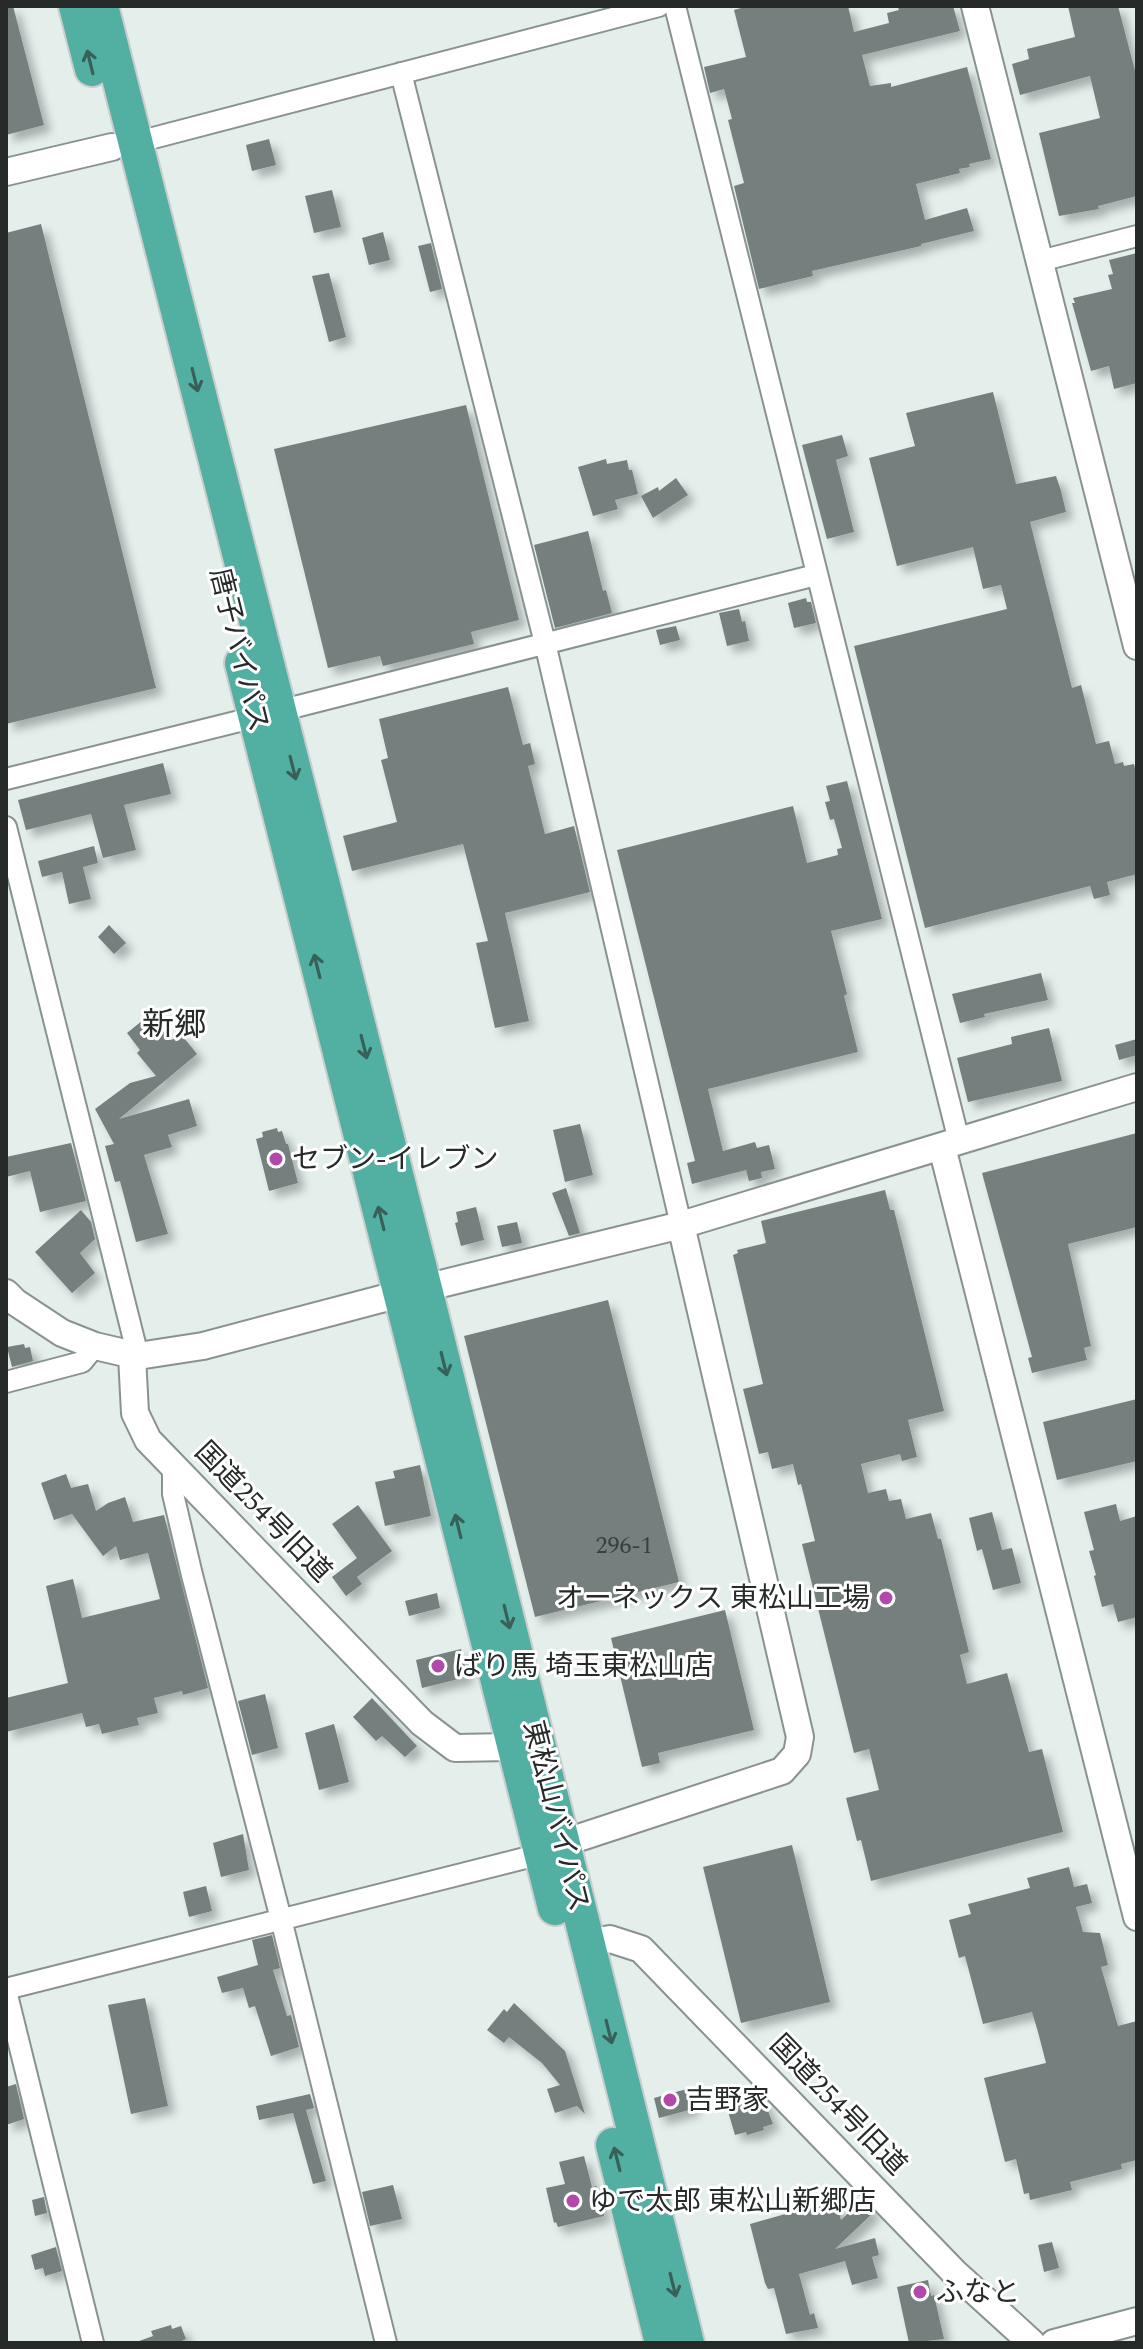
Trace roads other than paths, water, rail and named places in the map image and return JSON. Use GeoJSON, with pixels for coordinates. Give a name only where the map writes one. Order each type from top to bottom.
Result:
{"type":"FeatureCollection","features":[{"type":"Feature","properties":{"kind":"highway","name":"唐子バイパス"},"geometry":{"type":"LineString","coordinates":[[76,6],[123,145],[413,1291]]}},
{"type":"Feature","properties":{"kind":"highway","name":"唐子バイパス"},"geometry":{"type":"LineString","coordinates":[[101,6],[123,145]]}},
{"type":"Feature","properties":{"kind":"highway","name":"東松山バイパス"},"geometry":{"type":"LineString","coordinates":[[413,1291],[513,1747],[587,1943],[687,2343]]}},
{"type":"Feature","properties":{"kind":"highway","name":"東松山バイパス"},"geometry":{"type":"LineString","coordinates":[[413,1291],[552,1848],[662,2343]]}},
{"type":"Feature","properties":{"kind":"street"},"geometry":{"type":"LineString","coordinates":[[6,172],[123,145],[659,6]]}},
{"type":"Feature","properties":{"kind":"street"},"geometry":{"type":"LineString","coordinates":[[675,6],[816,575],[1137,1917]]}},
{"type":"Feature","properties":{"kind":"street"},"geometry":{"type":"LineString","coordinates":[[975,6],[1137,646]]}},
{"type":"Feature","properties":{"kind":"street"},"geometry":{"type":"LineString","coordinates":[[93,2343],[6,1990],[552,1848],[782,1771],[797,1754],[800,1737],[545,643],[401,73]]}},
{"type":"Feature","properties":{"kind":"street"},"geometry":{"type":"LineString","coordinates":[[1040,261],[1137,236]]}},
{"type":"Feature","properties":{"kind":"street"},"geometry":{"type":"LineString","coordinates":[[6,779],[816,575]]}},
{"type":"Feature","properties":{"kind":"street"},"geometry":{"type":"LineString","coordinates":[[6,827],[135,1356]]}},
{"type":"Feature","properties":{"kind":"street"},"geometry":{"type":"LineString","coordinates":[[9,1300],[62,1333],[95,1346],[135,1356],[203,1346],[681,1225],[1137,1087]]}},
{"type":"Feature","properties":{"kind":"street"},"geometry":{"type":"LineString","coordinates":[[6,1382],[82,1362],[95,1346]]}},
{"type":"Feature","properties":{"kind":"street","name":"国道254号旧道"},"geometry":{"type":"LineString","coordinates":[[135,1356],[132,1392],[140,1428],[148,1440],[422,1723],[455,1748],[513,1747]]}},
{"type":"Feature","properties":{"kind":"street"},"geometry":{"type":"LineString","coordinates":[[173,1464],[173,1494],[192,1575],[386,2343]]}},
{"type":"Feature","properties":{"kind":"street","name":"国道254号旧道"},"geometry":{"type":"LineString","coordinates":[[587,1943],[610,1939],[641,1949],[954,2272],[1032,2343]]}},
{"type":"Feature","properties":{"kind":"street"},"geometry":{"type":"LineString","coordinates":[[1054,2343],[1137,2321]]}},
{"type":"Feature","properties":{"kind":"place","name":"セブン-イレブン"},"geometry":{"type":"Point","coordinates":[276,1159]}},
{"type":"Feature","properties":{"kind":"place","name":"オーネックス 東松山工場"},"geometry":{"type":"Point","coordinates":[886,1598]}},
{"type":"Feature","properties":{"kind":"place","name":"ばり馬 埼玉東松山店"},"geometry":{"type":"Point","coordinates":[438,1666]}},
{"type":"Feature","properties":{"kind":"place","name":"吉野家"},"geometry":{"type":"Point","coordinates":[670,2100]}},
{"type":"Feature","properties":{"kind":"place","name":"ゆで太郎 東松山新郷店"},"geometry":{"type":"Point","coordinates":[573,2201]}},
{"type":"Feature","properties":{"kind":"place","name":"ふなと"},"geometry":{"type":"Point","coordinates":[920,2292]}},
{"type":"Feature","properties":{"kind":"district","name":"新郷"},"geometry":{"type":"Point","coordinates":[174,1025]}}]}
